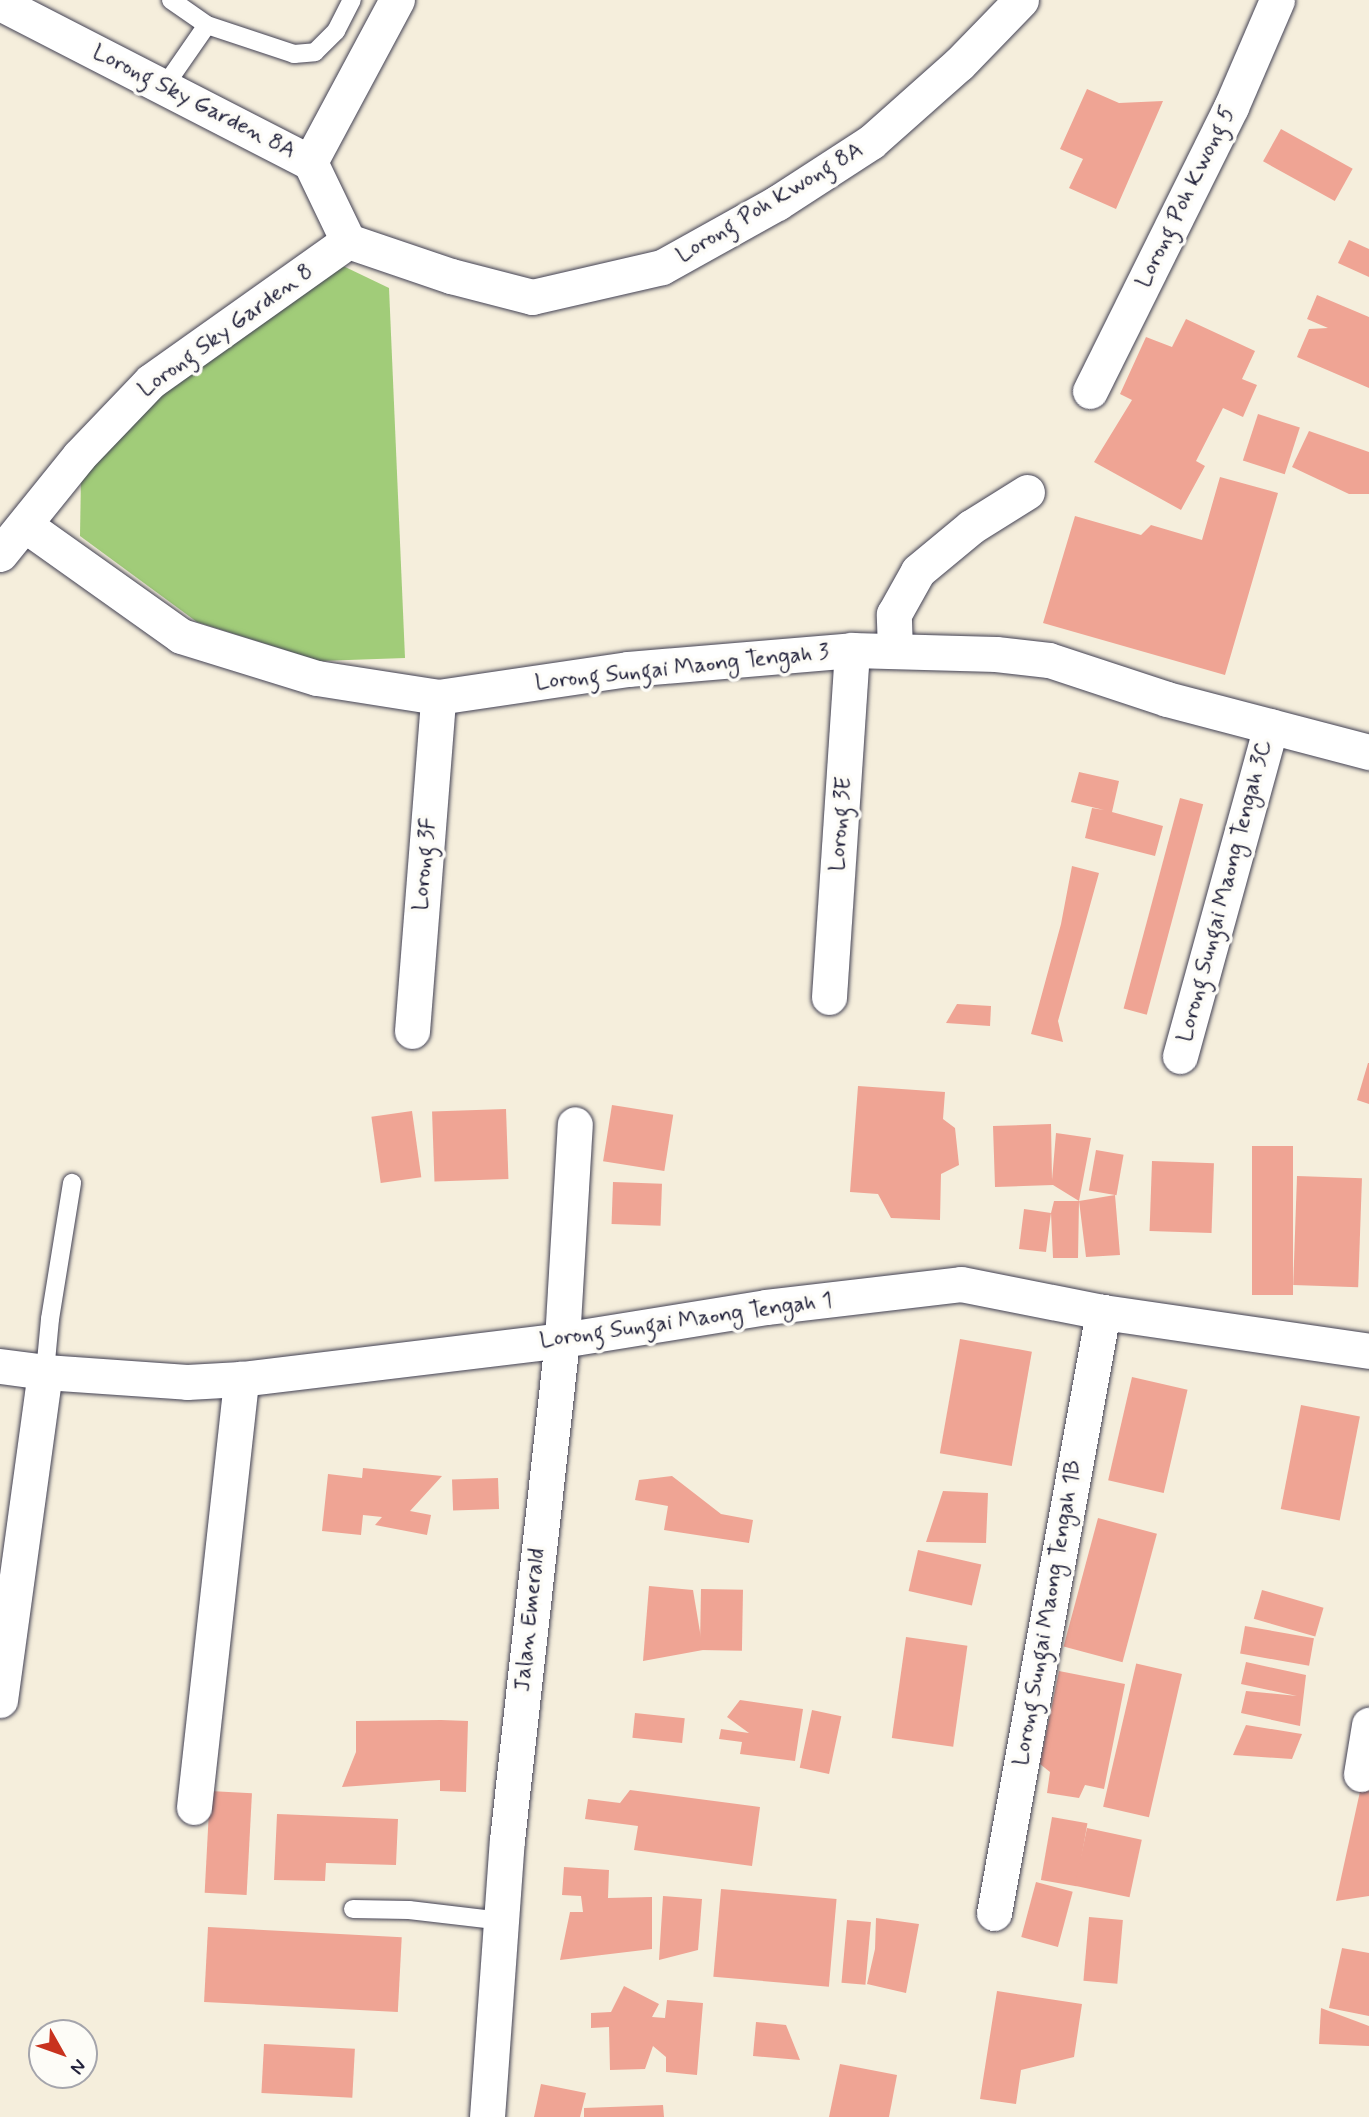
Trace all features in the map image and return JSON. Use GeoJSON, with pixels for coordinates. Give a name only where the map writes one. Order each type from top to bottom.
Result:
{"type":"FeatureCollection","features":[{"type":"Feature","properties":{"kind":"street"},"geometry":{"type":"LineString","coordinates":[[310,162],[397,0]]}},
{"type":"Feature","properties":{"kind":"street","name":"Lorong Poh Kwong 8A"},"geometry":{"type":"LineString","coordinates":[[348,241],[451,276],[532,297],[662,267],[777,203],[871,142],[959,64],[1021,0]]}},
{"type":"Feature","properties":{"kind":"street","name":"Lorong Poh Kwong 5"},"geometry":{"type":"LineString","coordinates":[[1090,391],[1231,107],[1277,0]]}},
{"type":"Feature","properties":{"kind":"street","name":"Lorong Sky Garden 8A"},"geometry":{"type":"LineString","coordinates":[[12,4],[164,87],[310,162],[348,241]]}},
{"type":"Feature","properties":{"kind":"street","name":"Lorong Sky Garden 8"},"geometry":{"type":"LineString","coordinates":[[0,554],[79,456],[151,381],[348,241]]}},
{"type":"Feature","properties":{"kind":"street"},"geometry":{"type":"LineString","coordinates":[[894,650],[894,614],[918,571],[971,527],[1027,492]]}},
{"type":"Feature","properties":{"kind":"street","name":"Lorong Sungai Maong Tengah 3"},"geometry":{"type":"LineString","coordinates":[[25,525],[181,636],[317,678],[438,697],[628,669],[852,650],[894,650],[1049,660],[1167,699],[1369,752]]}},
{"type":"Feature","properties":{"kind":"street","name":"Lorong 3E"},"geometry":{"type":"LineString","coordinates":[[829,998],[852,650]]}},
{"type":"Feature","properties":{"kind":"street","name":"Lorong 3F"},"geometry":{"type":"LineString","coordinates":[[412,1031],[438,697]]}},
{"type":"Feature","properties":{"kind":"street","name":"Lorong Sungai Maong Tengah 3C"},"geometry":{"type":"LineString","coordinates":[[1180,1056],[1271,726]]}},
{"type":"Feature","properties":{"kind":"street","name":"Jalan Emerald"},"geometry":{"type":"LineString","coordinates":[[487,2117],[509,1814],[562,1340],[575,1124]]}},
{"type":"Feature","properties":{"kind":"street","name":"Lorong Sungai Maong Tengah 1"},"geometry":{"type":"LineString","coordinates":[[0,1366],[45,1372],[187,1381],[241,1379],[562,1340],[766,1307],[961,1284],[1103,1312],[1369,1351]]}},
{"type":"Feature","properties":{"kind":"street","name":"Lorong Sungai Maong Tengah 1B"},"geometry":{"type":"LineString","coordinates":[[993,1913],[1103,1312]]}},
{"type":"Feature","properties":{"kind":"street"},"geometry":{"type":"LineString","coordinates":[[0,1700],[45,1372]]}},
{"type":"Feature","properties":{"kind":"street"},"geometry":{"type":"LineString","coordinates":[[194,1807],[241,1379]]}},
{"type":"Feature","properties":{"kind":"street"},"geometry":{"type":"LineString","coordinates":[[1361,1774],[1369,1725]]}},
{"type":"Feature","properties":{"kind":"lane"},"geometry":{"type":"LineString","coordinates":[[171,0],[207,25],[294,54],[315,52],[336,31],[352,0]]}},
{"type":"Feature","properties":{"kind":"lane"},"geometry":{"type":"LineString","coordinates":[[164,87],[207,25]]}},
{"type":"Feature","properties":{"kind":"lane"},"geometry":{"type":"LineString","coordinates":[[45,1372],[50,1319],[72,1183]]}},
{"type":"Feature","properties":{"kind":"lane"},"geometry":{"type":"LineString","coordinates":[[353,1909],[410,1910],[503,1921]]}},
{"type":"Feature","properties":{"kind":"green space"},"geometry":{"type":"Polygon","coordinates":[[[341,265],[389,288],[405,658],[320,661],[197,622],[80,536],[81,477],[159,387],[341,265]]]}},
{"type":"Feature","properties":{"kind":"building"},"geometry":{"type":"Polygon","coordinates":[[[1087,89],[1119,103],[1163,101],[1116,209],[1069,188],[1083,159],[1060,149],[1087,89]]]}},
{"type":"Feature","properties":{"kind":"building"},"geometry":{"type":"Polygon","coordinates":[[[1281,129],[1353,169],[1335,201],[1263,161],[1281,129]]]}},
{"type":"Feature","properties":{"kind":"building"},"geometry":{"type":"Polygon","coordinates":[[[1349,240],[1369,249],[1369,277],[1338,263],[1349,240]]]}},
{"type":"Feature","properties":{"kind":"building"},"geometry":{"type":"Polygon","coordinates":[[[1317,295],[1369,317],[1369,388],[1297,357],[1309,329],[1328,328],[1307,319],[1317,295]]]}},
{"type":"Feature","properties":{"kind":"building"},"geometry":{"type":"Polygon","coordinates":[[[1186,319],[1255,351],[1242,379],[1257,385],[1243,417],[1223,408],[1196,461],[1205,466],[1181,510],[1094,462],[1132,400],[1120,394],[1146,337],[1172,347],[1186,319]]]}},
{"type":"Feature","properties":{"kind":"building"},"geometry":{"type":"Polygon","coordinates":[[[1258,414],[1300,428],[1285,474],[1243,461],[1258,414]]]}},
{"type":"Feature","properties":{"kind":"building"},"geometry":{"type":"Polygon","coordinates":[[[1309,431],[1369,452],[1369,494],[1349,494],[1292,467],[1309,431]]]}},
{"type":"Feature","properties":{"kind":"building"},"geometry":{"type":"Polygon","coordinates":[[[1220,477],[1278,493],[1225,675],[1043,623],[1075,516],[1141,535],[1151,525],[1202,540],[1220,477]]]}},
{"type":"Feature","properties":{"kind":"building"},"geometry":{"type":"Polygon","coordinates":[[[1079,772],[1119,781],[1112,812],[1163,826],[1155,856],[1085,838],[1092,808],[1104,810],[1071,802],[1079,772]]]}},
{"type":"Feature","properties":{"kind":"building"},"geometry":{"type":"Polygon","coordinates":[[[1180,798],[1203,804],[1147,1015],[1124,1009],[1180,798]]]}},
{"type":"Feature","properties":{"kind":"building"},"geometry":{"type":"Polygon","coordinates":[[[1072,866],[1099,873],[1058,1021],[1063,1042],[1031,1034],[1061,924],[1072,866]]]}},
{"type":"Feature","properties":{"kind":"building"},"geometry":{"type":"Polygon","coordinates":[[[957,1004],[991,1006],[990,1026],[946,1023],[957,1004]]]}},
{"type":"Feature","properties":{"kind":"building"},"geometry":{"type":"Polygon","coordinates":[[[1369,1063],[1369,1104],[1357,1100],[1369,1063]]]}},
{"type":"Feature","properties":{"kind":"building"},"geometry":{"type":"Polygon","coordinates":[[[858,1086],[945,1092],[943,1119],[955,1128],[959,1165],[941,1174],[940,1220],[891,1218],[878,1194],[850,1192],[858,1086]]]}},
{"type":"Feature","properties":{"kind":"building"},"geometry":{"type":"Polygon","coordinates":[[[612,1105],[673,1115],[664,1171],[603,1161],[612,1105]]]}},
{"type":"Feature","properties":{"kind":"building"},"geometry":{"type":"Polygon","coordinates":[[[506,1109],[508,1179],[434,1182],[432,1112],[506,1109]]]}},
{"type":"Feature","properties":{"kind":"building"},"geometry":{"type":"Polygon","coordinates":[[[412,1111],[421,1177],[381,1183],[371,1117],[412,1111]]]}},
{"type":"Feature","properties":{"kind":"building"},"geometry":{"type":"Polygon","coordinates":[[[1051,1124],[1052,1180],[1056,1133],[1091,1138],[1079,1201],[1053,1185],[995,1187],[993,1126],[1051,1124]]]}},
{"type":"Feature","properties":{"kind":"building"},"geometry":{"type":"Polygon","coordinates":[[[1252,1146],[1293,1146],[1293,1295],[1252,1295],[1252,1146]]]}},
{"type":"Feature","properties":{"kind":"building"},"geometry":{"type":"Polygon","coordinates":[[[1096,1150],[1124,1155],[1116,1195],[1089,1190],[1096,1150]]]}},
{"type":"Feature","properties":{"kind":"building"},"geometry":{"type":"Polygon","coordinates":[[[1152,1161],[1214,1163],[1212,1233],[1150,1231],[1152,1161]]]}},
{"type":"Feature","properties":{"kind":"building"},"geometry":{"type":"Polygon","coordinates":[[[1297,1176],[1362,1178],[1358,1287],[1293,1285],[1297,1176]]]}},
{"type":"Feature","properties":{"kind":"building"},"geometry":{"type":"Polygon","coordinates":[[[613,1182],[662,1184],[661,1226],[612,1224],[613,1182]]]}},
{"type":"Feature","properties":{"kind":"building"},"geometry":{"type":"Polygon","coordinates":[[[1115,1195],[1120,1255],[1086,1257],[1079,1201],[1115,1195]]]}},
{"type":"Feature","properties":{"kind":"building"},"geometry":{"type":"Polygon","coordinates":[[[1054,1201],[1079,1201],[1078,1258],[1053,1258],[1051,1213],[1054,1201]]]}},
{"type":"Feature","properties":{"kind":"building"},"geometry":{"type":"Polygon","coordinates":[[[1024,1209],[1051,1213],[1046,1252],[1019,1249],[1024,1209]]]}},
{"type":"Feature","properties":{"kind":"building"},"geometry":{"type":"Polygon","coordinates":[[[960,1339],[1032,1352],[1012,1466],[940,1453],[960,1339]]]}},
{"type":"Feature","properties":{"kind":"building"},"geometry":{"type":"Polygon","coordinates":[[[1132,1377],[1188,1390],[1164,1493],[1108,1480],[1132,1377]]]}},
{"type":"Feature","properties":{"kind":"building"},"geometry":{"type":"Polygon","coordinates":[[[1301,1405],[1360,1416],[1340,1521],[1281,1509],[1301,1405]]]}},
{"type":"Feature","properties":{"kind":"building"},"geometry":{"type":"Polygon","coordinates":[[[363,1468],[442,1476],[410,1511],[431,1515],[427,1535],[375,1525],[382,1517],[363,1515],[361,1535],[322,1531],[328,1474],[362,1478],[363,1468]]]}},
{"type":"Feature","properties":{"kind":"building"},"geometry":{"type":"Polygon","coordinates":[[[672,1476],[721,1514],[753,1520],[749,1543],[664,1530],[668,1506],[635,1500],[639,1480],[672,1476]]]}},
{"type":"Feature","properties":{"kind":"building"},"geometry":{"type":"Polygon","coordinates":[[[498,1478],[499,1509],[453,1511],[452,1480],[498,1478]]]}},
{"type":"Feature","properties":{"kind":"building"},"geometry":{"type":"Polygon","coordinates":[[[943,1491],[988,1493],[986,1543],[926,1542],[943,1491]]]}},
{"type":"Feature","properties":{"kind":"building"},"geometry":{"type":"Polygon","coordinates":[[[1098,1518],[1157,1534],[1122,1662],[1064,1646],[1098,1518]]]}},
{"type":"Feature","properties":{"kind":"building"},"geometry":{"type":"Polygon","coordinates":[[[918,1550],[981,1565],[972,1606],[909,1591],[918,1550]]]}},
{"type":"Feature","properties":{"kind":"building"},"geometry":{"type":"Polygon","coordinates":[[[649,1586],[693,1590],[703,1650],[643,1661],[649,1586]]]}},
{"type":"Feature","properties":{"kind":"building"},"geometry":{"type":"Polygon","coordinates":[[[701,1589],[743,1590],[742,1651],[700,1650],[701,1589]]]}},
{"type":"Feature","properties":{"kind":"building"},"geometry":{"type":"Polygon","coordinates":[[[1262,1590],[1324,1608],[1315,1636],[1254,1619],[1262,1590]]]}},
{"type":"Feature","properties":{"kind":"building"},"geometry":{"type":"Polygon","coordinates":[[[1245,1626],[1314,1638],[1309,1666],[1240,1654],[1245,1626]]]}},
{"type":"Feature","properties":{"kind":"building"},"geometry":{"type":"Polygon","coordinates":[[[906,1637],[967,1646],[953,1747],[892,1738],[906,1637]]]}},
{"type":"Feature","properties":{"kind":"building"},"geometry":{"type":"Polygon","coordinates":[[[1246,1662],[1306,1675],[1300,1726],[1241,1713],[1246,1691],[1297,1696],[1241,1684],[1246,1662]]]}},
{"type":"Feature","properties":{"kind":"building"},"geometry":{"type":"Polygon","coordinates":[[[1136,1663],[1182,1674],[1149,1817],[1103,1807],[1136,1663]]]}},
{"type":"Feature","properties":{"kind":"building"},"geometry":{"type":"Polygon","coordinates":[[[1059,1671],[1125,1684],[1104,1789],[1085,1785],[1079,1798],[1047,1793],[1050,1772],[1040,1764],[1059,1671]]]}},
{"type":"Feature","properties":{"kind":"building"},"geometry":{"type":"Polygon","coordinates":[[[740,1700],[803,1709],[795,1761],[740,1754],[742,1742],[719,1739],[721,1729],[749,1733],[727,1717],[740,1700]]]}},
{"type":"Feature","properties":{"kind":"building"},"geometry":{"type":"Polygon","coordinates":[[[812,1710],[841,1716],[829,1774],[800,1768],[812,1710]]]}},
{"type":"Feature","properties":{"kind":"building"},"geometry":{"type":"Polygon","coordinates":[[[635,1713],[685,1718],[682,1743],[632,1738],[635,1713]]]}},
{"type":"Feature","properties":{"kind":"building"},"geometry":{"type":"Polygon","coordinates":[[[356,1721],[468,1721],[466,1792],[440,1791],[440,1780],[342,1787],[356,1752],[356,1721]]]}},
{"type":"Feature","properties":{"kind":"building"},"geometry":{"type":"Polygon","coordinates":[[[1246,1725],[1302,1734],[1292,1759],[1233,1755],[1246,1725]]]}},
{"type":"Feature","properties":{"kind":"building"},"geometry":{"type":"Polygon","coordinates":[[[1361,1787],[1369,1789],[1369,1896],[1336,1901],[1361,1787]]]}},
{"type":"Feature","properties":{"kind":"building"},"geometry":{"type":"Polygon","coordinates":[[[630,1790],[760,1807],[752,1866],[634,1850],[638,1826],[585,1819],[588,1799],[620,1803],[630,1790]]]}},
{"type":"Feature","properties":{"kind":"building"},"geometry":{"type":"Polygon","coordinates":[[[210,1791],[252,1793],[247,1895],[205,1893],[210,1791]]]}},
{"type":"Feature","properties":{"kind":"building"},"geometry":{"type":"Polygon","coordinates":[[[277,1814],[398,1819],[396,1865],[326,1863],[325,1881],[274,1880],[277,1814]]]}},
{"type":"Feature","properties":{"kind":"building"},"geometry":{"type":"Polygon","coordinates":[[[1052,1817],[1087,1823],[1076,1886],[1041,1880],[1052,1817]]]}},
{"type":"Feature","properties":{"kind":"building"},"geometry":{"type":"Polygon","coordinates":[[[1087,1828],[1142,1840],[1130,1897],[1075,1886],[1087,1828]]]}},
{"type":"Feature","properties":{"kind":"building"},"geometry":{"type":"Polygon","coordinates":[[[564,1867],[609,1870],[608,1898],[652,1897],[652,1949],[560,1960],[570,1912],[583,1912],[581,1896],[562,1895],[564,1867]]]}},
{"type":"Feature","properties":{"kind":"building"},"geometry":{"type":"Polygon","coordinates":[[[1036,1882],[1073,1892],[1058,1947],[1021,1937],[1036,1882]]]}},
{"type":"Feature","properties":{"kind":"building"},"geometry":{"type":"Polygon","coordinates":[[[721,1889],[837,1899],[829,1987],[713,1977],[721,1889]]]}},
{"type":"Feature","properties":{"kind":"building"},"geometry":{"type":"Polygon","coordinates":[[[663,1896],[702,1899],[698,1950],[659,1960],[663,1896]]]}},
{"type":"Feature","properties":{"kind":"building"},"geometry":{"type":"Polygon","coordinates":[[[1089,1917],[1123,1920],[1117,1984],[1083,1981],[1089,1917]]]}},
{"type":"Feature","properties":{"kind":"building"},"geometry":{"type":"Polygon","coordinates":[[[876,1918],[919,1924],[906,1993],[867,1984],[875,1949],[876,1918]]]}},
{"type":"Feature","properties":{"kind":"building"},"geometry":{"type":"Polygon","coordinates":[[[847,1920],[871,1922],[865,1985],[842,1983],[847,1920]]]}},
{"type":"Feature","properties":{"kind":"building"},"geometry":{"type":"Polygon","coordinates":[[[208,1927],[402,1937],[398,2012],[204,2002],[208,1927]]]}},
{"type":"Feature","properties":{"kind":"building"},"geometry":{"type":"Polygon","coordinates":[[[1342,1948],[1369,1953],[1369,2016],[1329,2008],[1342,1948]]]}},
{"type":"Feature","properties":{"kind":"building"},"geometry":{"type":"Polygon","coordinates":[[[624,1986],[659,2004],[652,2017],[665,2018],[667,2000],[703,2003],[697,2075],[666,2072],[666,2057],[653,2046],[645,2069],[610,2070],[609,2027],[591,2028],[591,2013],[611,2012],[624,1986]]]}},
{"type":"Feature","properties":{"kind":"building"},"geometry":{"type":"Polygon","coordinates":[[[997,1991],[1082,2004],[1074,2057],[1021,2070],[1016,2104],[980,2099],[997,1991]]]}},
{"type":"Feature","properties":{"kind":"building"},"geometry":{"type":"Polygon","coordinates":[[[1321,2008],[1369,2026],[1369,2046],[1319,2044],[1321,2008]]]}},
{"type":"Feature","properties":{"kind":"building"},"geometry":{"type":"Polygon","coordinates":[[[756,2022],[786,2025],[800,2060],[753,2056],[756,2022]]]}},
{"type":"Feature","properties":{"kind":"building"},"geometry":{"type":"Polygon","coordinates":[[[264,2044],[355,2049],[352,2098],[261,2093],[264,2044]]]}},
{"type":"Feature","properties":{"kind":"building"},"geometry":{"type":"Polygon","coordinates":[[[840,2064],[897,2075],[889,2117],[829,2117],[840,2064]]]}},
{"type":"Feature","properties":{"kind":"building"},"geometry":{"type":"Polygon","coordinates":[[[541,2084],[586,2093],[580,2117],[534,2117],[541,2084]]]}},
{"type":"Feature","properties":{"kind":"building"},"geometry":{"type":"Polygon","coordinates":[[[663,2105],[664,2117],[584,2117],[584,2108],[663,2105]]]}}]}
